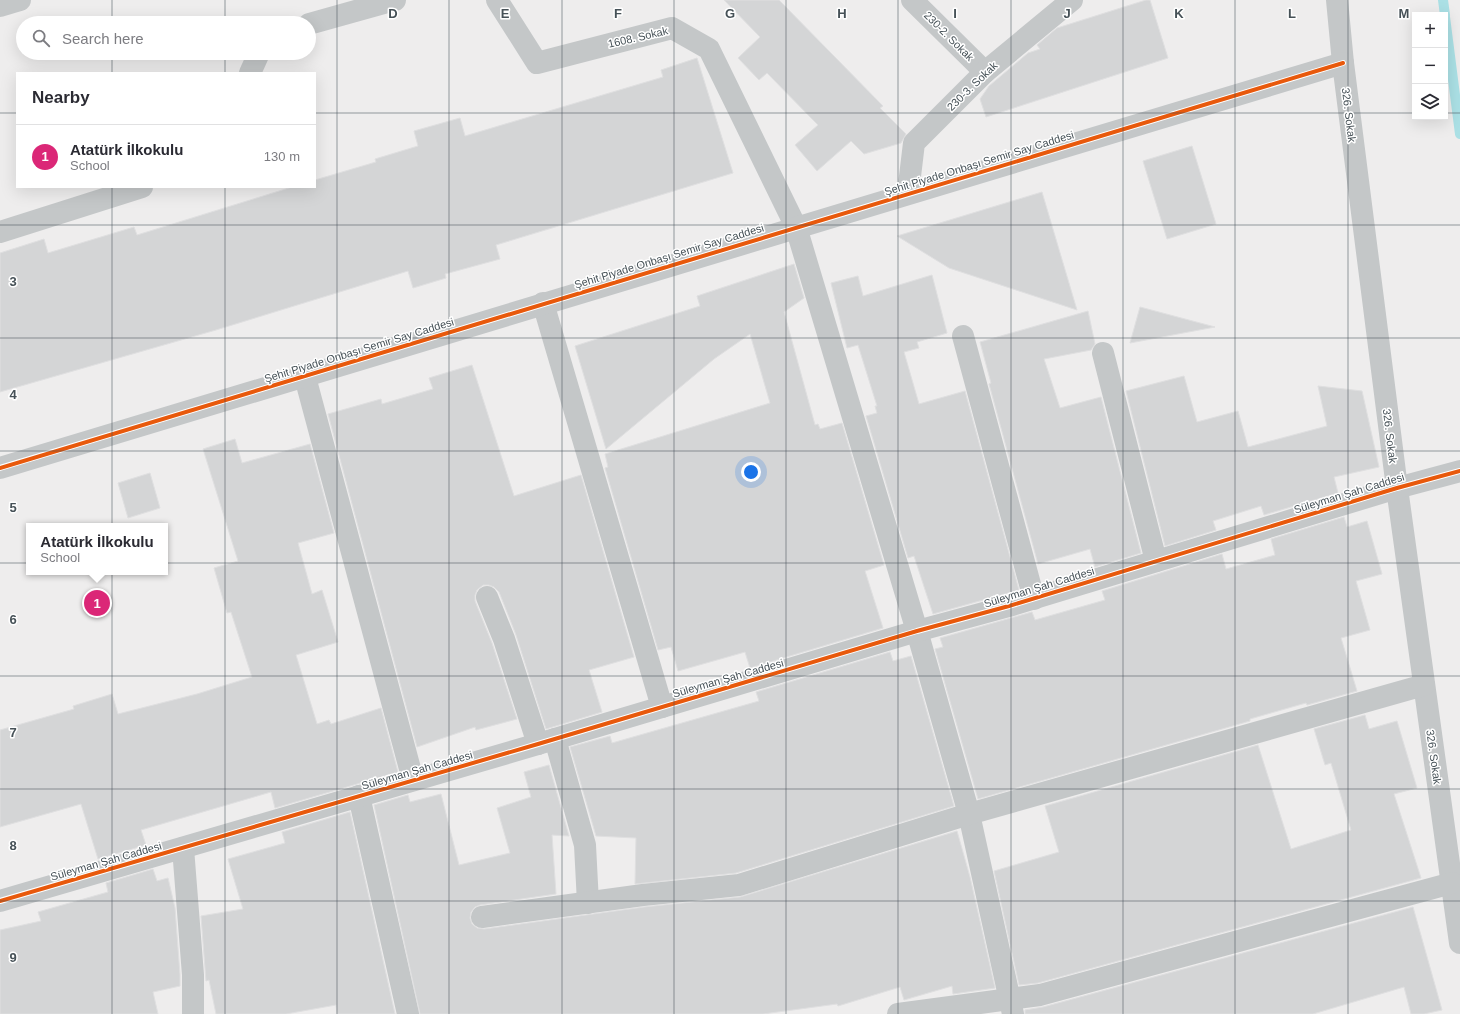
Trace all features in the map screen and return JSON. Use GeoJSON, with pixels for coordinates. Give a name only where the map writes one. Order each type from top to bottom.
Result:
{"type":"FeatureCollection","features":[{"type":"Feature","properties":{"kind":"street"},"geometry":{"type":"LineString","coordinates":[[0,6],[20,0]]}},
{"type":"Feature","properties":{"kind":"street"},"geometry":{"type":"LineString","coordinates":[[316,22],[396,0]]}},
{"type":"Feature","properties":{"kind":"street","name":"1608. Sokak"},"geometry":{"type":"LineString","coordinates":[[496,0],[537,63],[672,28],[709,49],[796,227]]}},
{"type":"Feature","properties":{"kind":"street","name":"230-2. Sokak"},"geometry":{"type":"LineString","coordinates":[[912,0],[985,72]]}},
{"type":"Feature","properties":{"kind":"street","name":"230-3. Sokak"},"geometry":{"type":"LineString","coordinates":[[908,193],[914,143],[985,72],[1072,0]]}},
{"type":"Feature","properties":{"kind":"street","name":"326. Sokak"},"geometry":{"type":"LineString","coordinates":[[1337,0],[1343,63],[1397,488],[1460,943]]}},
{"type":"Feature","properties":{"kind":"street"},"geometry":{"type":"LineString","coordinates":[[250,72],[256,60]]}},
{"type":"Feature","properties":{"kind":"street","name":"Şehit Piyade Onbaşı Semir Say Caddesi"},"geometry":{"type":"LineString","coordinates":[[0,468],[1343,63]]}},
{"type":"Feature","properties":{"kind":"street"},"geometry":{"type":"LineString","coordinates":[[0,232],[139,188]]}},
{"type":"Feature","properties":{"kind":"street"},"geometry":{"type":"LineString","coordinates":[[796,227],[970,814],[1012,1006]]}},
{"type":"Feature","properties":{"kind":"street"},"geometry":{"type":"LineString","coordinates":[[543,303],[662,706]]}},
{"type":"Feature","properties":{"kind":"street"},"geometry":{"type":"LineString","coordinates":[[963,336],[1034,599]]}},
{"type":"Feature","properties":{"kind":"street"},"geometry":{"type":"LineString","coordinates":[[1103,353],[1156,561]]}},
{"type":"Feature","properties":{"kind":"street"},"geometry":{"type":"LineString","coordinates":[[305,377],[413,780]]}},
{"type":"Feature","properties":{"kind":"street","name":"Süleyman Şah Caddesi"},"geometry":{"type":"LineString","coordinates":[[0,901],[546,742],[662,706],[917,631],[1034,599],[1397,488],[1460,471]]}},
{"type":"Feature","properties":{"kind":"street"},"geometry":{"type":"LineString","coordinates":[[487,597],[546,742],[585,845],[588,903]]}},
{"type":"Feature","properties":{"kind":"street"},"geometry":{"type":"LineString","coordinates":[[482,917],[739,885],[970,814],[1424,685]]}},
{"type":"Feature","properties":{"kind":"street"},"geometry":{"type":"LineString","coordinates":[[359,796],[408,1014]]}},
{"type":"Feature","properties":{"kind":"street"},"geometry":{"type":"LineString","coordinates":[[183,848],[193,975],[193,1014]]}},
{"type":"Feature","properties":{"kind":"street"},"geometry":{"type":"LineString","coordinates":[[898,1014],[1012,1006],[1040,995],[1452,883]]}},
{"type":"Feature","properties":{"kind":"building"},"geometry":{"type":"Polygon","coordinates":[[[724,0],[779,0],[883,106],[880,108],[906,134],[901,143],[864,154],[851,141],[817,171],[795,145],[818,125],[767,73],[759,80],[738,58],[760,37],[724,0]]]}},
{"type":"Feature","properties":{"kind":"building"},"geometry":{"type":"Polygon","coordinates":[[[1150,0],[1168,58],[986,117],[980,99],[989,86],[1028,53],[1040,49],[1037,45],[1057,28],[1150,0]]]}},
{"type":"Feature","properties":{"kind":"building"},"geometry":{"type":"Polygon","coordinates":[[[697,58],[733,173],[496,245],[500,259],[445,274],[446,278],[413,288],[408,271],[216,330],[0,392],[0,253],[44,239],[48,253],[134,227],[137,235],[289,188],[316,188],[316,180],[376,162],[375,159],[418,146],[414,131],[460,118],[465,136],[663,77],[661,70],[697,58]]]}},
{"type":"Feature","properties":{"kind":"building"},"geometry":{"type":"Polygon","coordinates":[[[1192,146],[1216,224],[1167,239],[1143,161],[1192,146]]]}},
{"type":"Feature","properties":{"kind":"building"},"geometry":{"type":"Polygon","coordinates":[[[1042,192],[1077,310],[949,268],[897,236],[1042,192]]]}},
{"type":"Feature","properties":{"kind":"building"},"geometry":{"type":"Polygon","coordinates":[[[794,264],[804,298],[784,312],[815,425],[818,424],[820,429],[842,423],[884,565],[865,571],[883,628],[750,668],[745,652],[678,671],[671,647],[658,650],[605,468],[608,467],[605,454],[770,403],[750,334],[714,359],[606,449],[575,346],[700,306],[697,296],[794,264]]]}},
{"type":"Feature","properties":{"kind":"building"},"geometry":{"type":"Polygon","coordinates":[[[932,275],[947,333],[917,342],[919,348],[904,352],[919,404],[965,391],[1019,590],[933,614],[914,556],[908,558],[866,416],[877,413],[875,406],[877,406],[858,345],[847,348],[831,283],[858,276],[863,296],[932,275]]]}},
{"type":"Feature","properties":{"kind":"building"},"geometry":{"type":"Polygon","coordinates":[[[1140,307],[1215,327],[1130,343],[1140,307]]]}},
{"type":"Feature","properties":{"kind":"building"},"geometry":{"type":"Polygon","coordinates":[[[1088,311],[1095,344],[1091,350],[1044,359],[1060,408],[1101,397],[1141,553],[1095,567],[1090,549],[1038,564],[989,384],[991,383],[980,342],[1088,311]]]}},
{"type":"Feature","properties":{"kind":"building"},"geometry":{"type":"Polygon","coordinates":[[[472,365],[514,496],[581,475],[634,657],[589,670],[602,712],[546,729],[516,635],[499,592],[494,587],[483,585],[477,590],[475,601],[492,643],[517,719],[476,730],[475,727],[417,747],[328,414],[381,399],[382,404],[433,389],[429,378],[472,365]]]}},
{"type":"Feature","properties":{"kind":"building"},"geometry":{"type":"Polygon","coordinates":[[[1184,376],[1197,422],[1238,411],[1248,447],[1327,426],[1318,386],[1362,391],[1379,467],[1334,477],[1338,493],[1264,515],[1261,506],[1213,521],[1216,530],[1165,546],[1126,391],[1184,376]]]}},
{"type":"Feature","properties":{"kind":"building"},"geometry":{"type":"Polygon","coordinates":[[[235,439],[242,463],[310,444],[334,533],[298,543],[312,594],[322,590],[338,642],[296,655],[317,724],[329,720],[331,724],[381,708],[398,772],[275,808],[271,792],[141,830],[146,845],[98,859],[81,804],[0,827],[0,730],[74,709],[73,706],[112,694],[118,714],[197,694],[252,677],[231,612],[227,613],[214,568],[238,561],[203,449],[235,439]]]}},
{"type":"Feature","properties":{"kind":"building"},"geometry":{"type":"Polygon","coordinates":[[[150,473],[160,508],[128,518],[118,483],[150,473]]]}},
{"type":"Feature","properties":{"kind":"building"},"geometry":{"type":"Polygon","coordinates":[[[1344,517],[1347,527],[1367,521],[1382,574],[1356,581],[1370,630],[1341,638],[1357,691],[1307,705],[1306,703],[1250,719],[1250,721],[978,799],[935,649],[943,647],[940,638],[1032,612],[1035,620],[1105,600],[1102,591],[1222,554],[1226,569],[1275,555],[1271,539],[1344,517]]]}},
{"type":"Feature","properties":{"kind":"building"},"geometry":{"type":"Polygon","coordinates":[[[890,652],[893,661],[911,656],[954,806],[736,873],[635,884],[636,838],[596,836],[570,747],[610,736],[612,743],[759,701],[756,692],[890,652]]]}},
{"type":"Feature","properties":{"kind":"building"},"geometry":{"type":"Polygon","coordinates":[[[1365,715],[1369,729],[1397,721],[1417,788],[1394,794],[1421,878],[1038,983],[1019,985],[994,871],[1059,852],[1045,806],[1258,745],[1291,849],[1351,830],[1331,763],[1325,765],[1314,729],[1365,715]]]}},
{"type":"Feature","properties":{"kind":"building"},"geometry":{"type":"Polygon","coordinates":[[[549,765],[569,836],[552,835],[556,894],[475,907],[471,912],[470,918],[472,924],[477,928],[484,929],[644,907],[740,897],[957,831],[970,877],[995,988],[953,994],[952,986],[904,1000],[900,987],[838,1006],[837,1004],[763,1014],[420,1014],[374,805],[408,795],[410,802],[441,794],[459,865],[510,853],[497,808],[531,797],[524,772],[549,765]]]}},
{"type":"Feature","properties":{"kind":"building"},"geometry":{"type":"Polygon","coordinates":[[[350,812],[395,1014],[337,1014],[336,1005],[286,1014],[216,1014],[209,980],[206,981],[201,916],[243,909],[228,859],[285,843],[282,832],[350,812]]]}},
{"type":"Feature","properties":{"kind":"building"},"geometry":{"type":"Polygon","coordinates":[[[153,869],[157,881],[168,878],[175,908],[180,975],[180,986],[153,992],[158,1014],[0,1014],[0,930],[41,921],[38,912],[108,892],[106,883],[153,869]]]}},
{"type":"Feature","properties":{"kind":"building"},"geometry":{"type":"Polygon","coordinates":[[[1413,907],[1442,1010],[1424,1014],[1411,1014],[1404,987],[1313,1014],[1025,1014],[1025,1010],[1043,1007],[1413,907]]]}},
{"type":"Feature","properties":{"kind":"waterway"},"geometry":{"type":"LineString","coordinates":[[1443,0],[1445,12]]}},
{"type":"Feature","properties":{"kind":"waterway"},"geometry":{"type":"LineString","coordinates":[[1448,40],[1460,134]]}},
{"type":"Feature","properties":{"kind":"cycle path"},"geometry":{"type":"LineString","coordinates":[[0,468],[1343,63]]}},
{"type":"Feature","properties":{"kind":"cycle path"},"geometry":{"type":"LineString","coordinates":[[0,901],[538,744],[917,631],[1009,606],[1397,488],[1460,471]]}},
{"type":"Feature","properties":{"kind":"place","name":"Atatürk İlkokulu"},"geometry":{"type":"Point","coordinates":[97,603]}}]}
